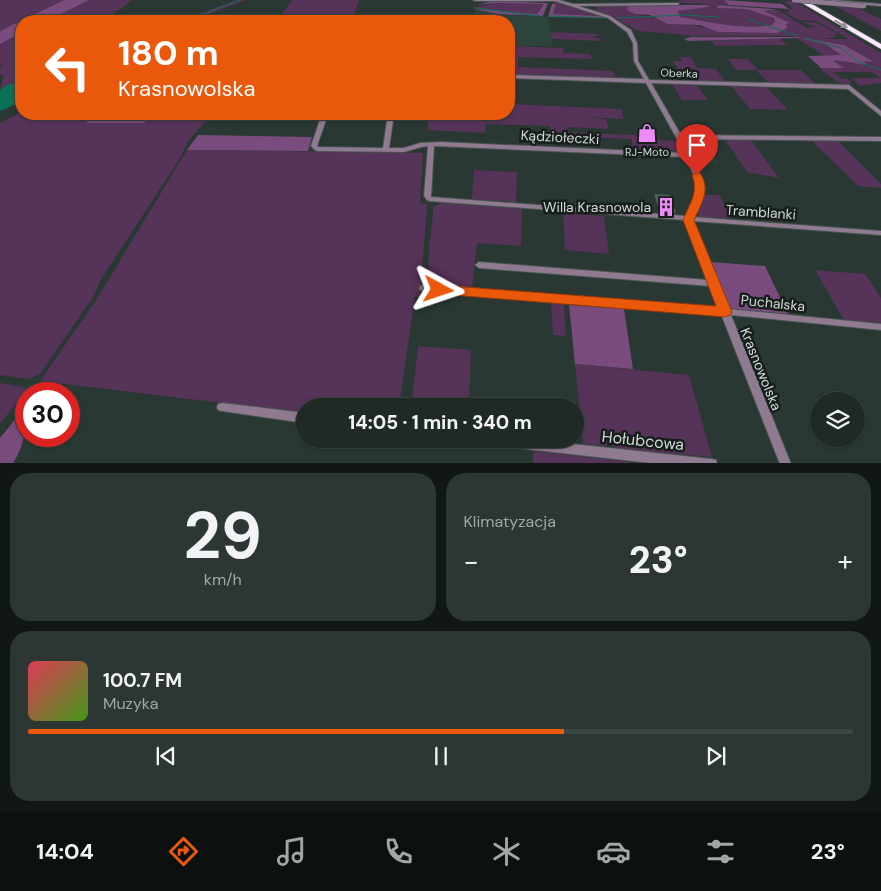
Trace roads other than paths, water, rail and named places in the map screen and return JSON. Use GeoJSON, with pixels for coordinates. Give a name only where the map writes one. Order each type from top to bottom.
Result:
{"type":"FeatureCollection","features":[{"type":"Feature","properties":{"kind":"highway"},"geometry":{"type":"LineString","coordinates":[[799,0],[881,47]]}},
{"type":"Feature","properties":{"kind":"highway"},"geometry":{"type":"LineString","coordinates":[[817,0],[881,37]]}},
{"type":"Feature","properties":{"kind":"street"},"geometry":{"type":"LineString","coordinates":[[475,0],[556,0],[609,17],[629,31],[635,43],[635,60],[679,137],[702,188],[688,220]]}},
{"type":"Feature","properties":{"kind":"street"},"geometry":{"type":"LineString","coordinates":[[799,0],[862,4]]}},
{"type":"Feature","properties":{"kind":"street"},"geometry":{"type":"LineString","coordinates":[[817,0],[881,6]]}},
{"type":"Feature","properties":{"kind":"street"},"geometry":{"type":"LineString","coordinates":[[572,5],[587,3],[678,4]]}},
{"type":"Feature","properties":{"kind":"street","name":"Oberka"},"geometry":{"type":"LineString","coordinates":[[515,77],[849,87],[881,114]]}},
{"type":"Feature","properties":{"kind":"street","name":"Kądziołeczki"},"geometry":{"type":"LineString","coordinates":[[323,120],[314,148],[404,150],[431,144],[688,155]]}},
{"type":"Feature","properties":{"kind":"street"},"geometry":{"type":"LineString","coordinates":[[386,150],[390,120]]}},
{"type":"Feature","properties":{"kind":"street"},"geometry":{"type":"LineString","coordinates":[[679,137],[881,139]]}},
{"type":"Feature","properties":{"kind":"street","name":"Tramblanki"},"geometry":{"type":"LineString","coordinates":[[431,144],[427,196],[429,198],[688,220],[881,233]]}},
{"type":"Feature","properties":{"kind":"street","name":"Krasnowolska"},"geometry":{"type":"LineString","coordinates":[[688,220],[786,463]]}},
{"type":"Feature","properties":{"kind":"street"},"geometry":{"type":"LineString","coordinates":[[479,265],[713,283]]}},
{"type":"Feature","properties":{"kind":"street","name":"Puchalska"},"geometry":{"type":"LineString","coordinates":[[423,288],[725,312],[881,327]]}},
{"type":"Feature","properties":{"kind":"street"},"geometry":{"type":"LineString","coordinates":[[222,407],[296,417]]}},
{"type":"Feature","properties":{"kind":"street","name":"Hołubcowa"},"geometry":{"type":"LineString","coordinates":[[565,448],[703,463]]}},
{"type":"Feature","properties":{"kind":"waterway"},"geometry":{"type":"LineString","coordinates":[[201,15],[240,0]]}},
{"type":"Feature","properties":{"kind":"waterway"},"geometry":{"type":"LineString","coordinates":[[476,8],[539,16]]}},
{"type":"Feature","properties":{"kind":"waterway"},"geometry":{"type":"LineString","coordinates":[[617,18],[684,15],[719,17]]}},
{"type":"Feature","properties":{"kind":"waterway"},"geometry":{"type":"LineString","coordinates":[[549,16],[604,18]]}},
{"type":"Feature","properties":{"kind":"waterway"},"geometry":{"type":"LineString","coordinates":[[748,19],[797,36]]}},
{"type":"Feature","properties":{"kind":"waterway"},"geometry":{"type":"LineString","coordinates":[[805,38],[841,48],[858,62],[881,70]]}},
{"type":"Feature","properties":{"kind":"place","name":"RJ-Moto"},"geometry":{"type":"Point","coordinates":[647,133]}},
{"type":"Feature","properties":{"kind":"place","name":"Willa Krasnowola"},"geometry":{"type":"Point","coordinates":[666,207]}}]}
